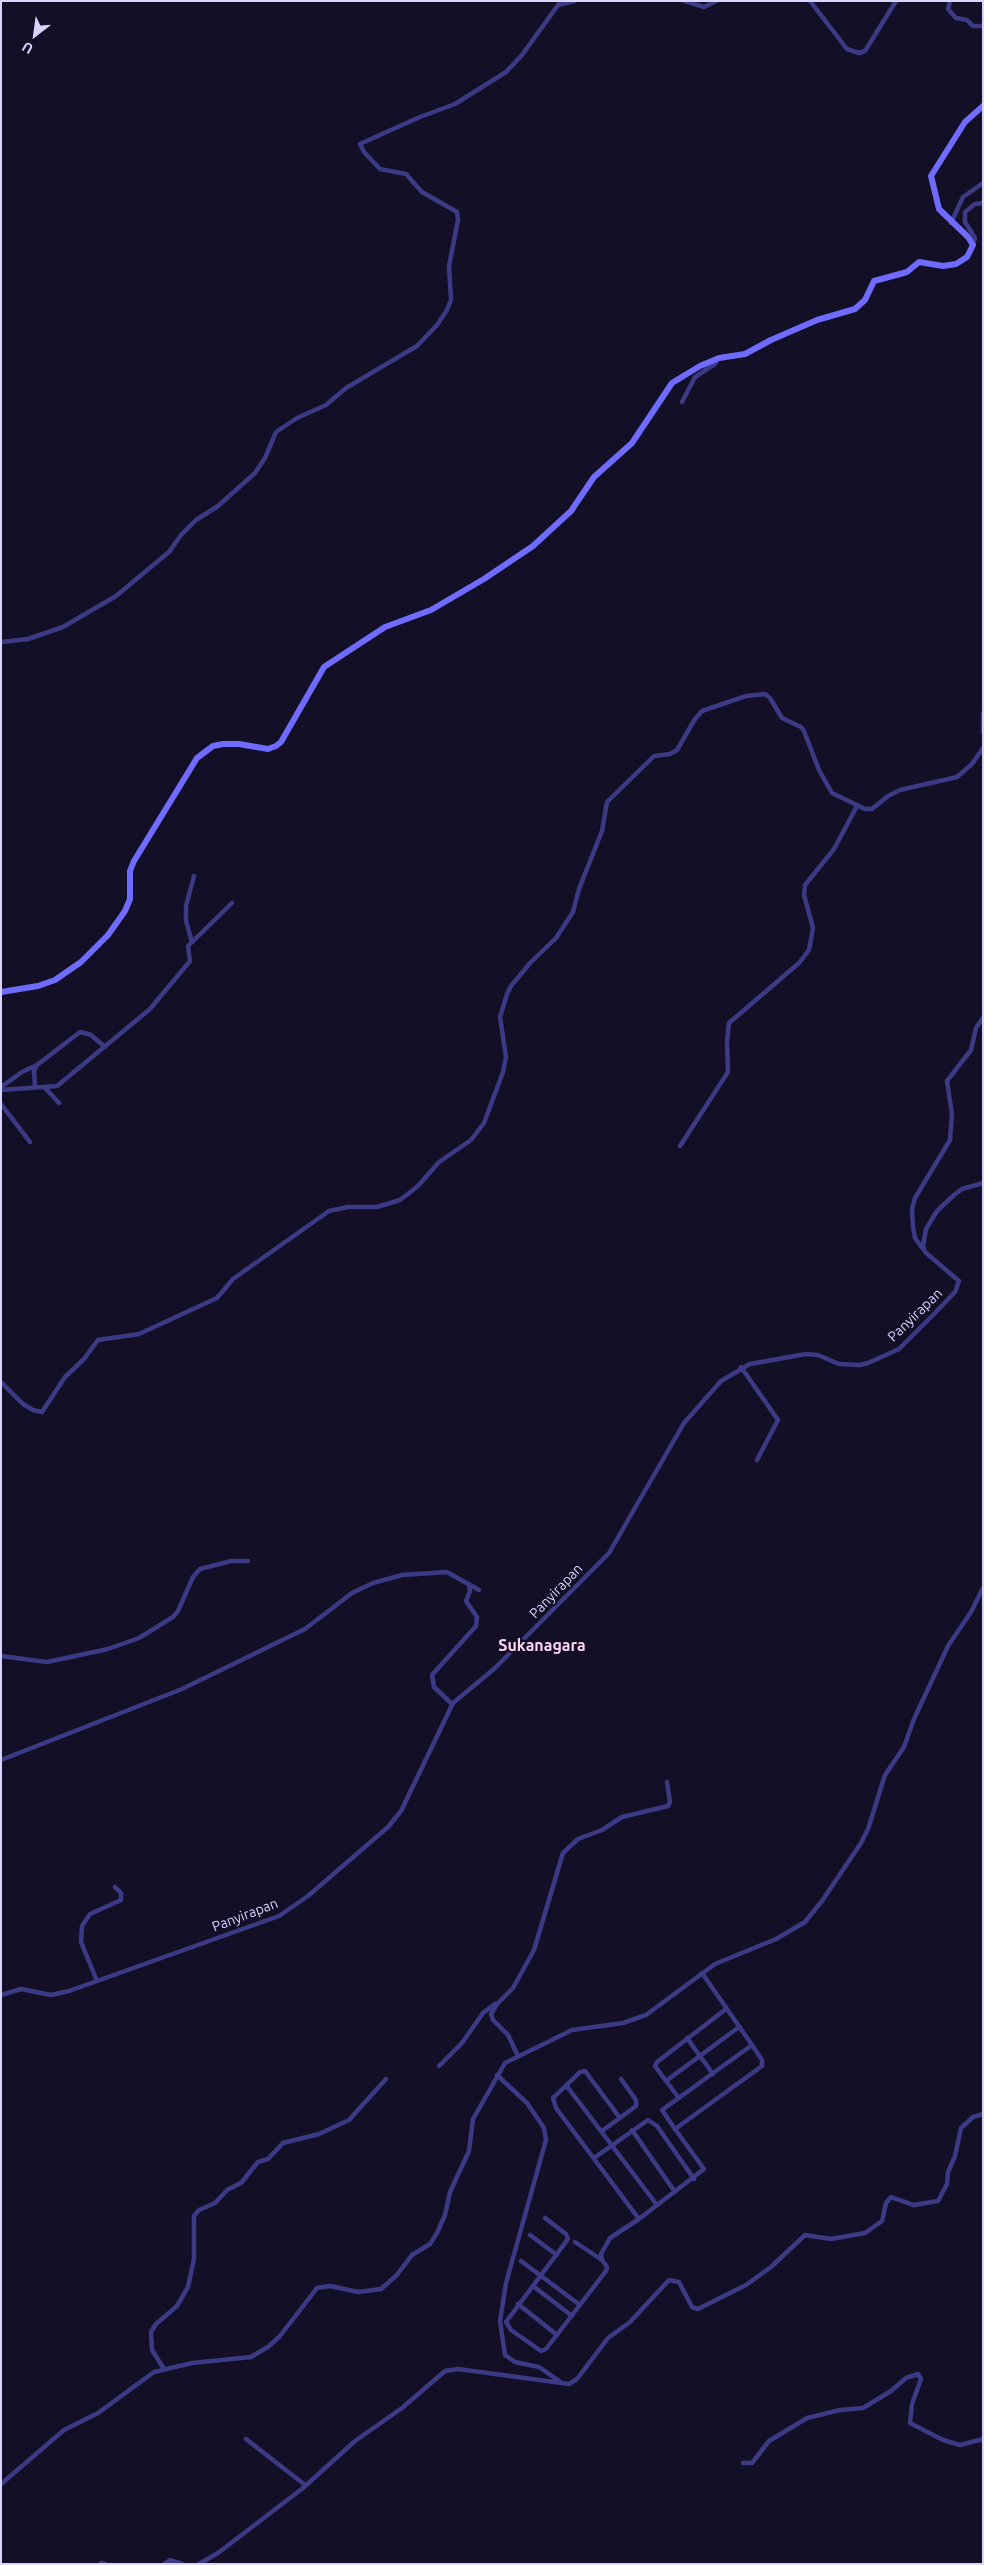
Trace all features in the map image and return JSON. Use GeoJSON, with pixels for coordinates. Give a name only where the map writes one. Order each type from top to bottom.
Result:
{"type":"FeatureCollection","features":[{"type":"Feature","properties":{"kind":"street"},"geometry":{"type":"LineString","coordinates":[[1,642],[28,639],[63,627],[116,596],[170,552],[181,535],[196,520],[218,506],[255,473],[265,458],[276,432],[297,418],[326,405],[396,356],[417,346],[437,325],[447,310],[450,300],[449,266],[458,212],[422,192],[406,174],[380,169],[364,152],[360,144],[420,117],[450,107],[503,74],[522,55],[560,3],[574,1]]}},
{"type":"Feature","properties":{"kind":"street"},"geometry":{"type":"LineString","coordinates":[[685,1],[704,7],[716,1]]}},
{"type":"Feature","properties":{"kind":"street"},"geometry":{"type":"LineString","coordinates":[[810,1],[847,49],[860,53],[865,51],[896,1]]}},
{"type":"Feature","properties":{"kind":"street"},"geometry":{"type":"LineString","coordinates":[[950,1],[948,9],[956,18],[967,20],[973,26],[983,26]]}},
{"type":"Feature","properties":{"kind":"street"},"geometry":{"type":"LineString","coordinates":[[972,245],[968,237],[938,209],[931,176],[965,122],[983,106]]}},
{"type":"Feature","properties":{"kind":"street"},"geometry":{"type":"LineString","coordinates":[[951,222],[963,197],[983,183]]}},
{"type":"Feature","properties":{"kind":"street"},"geometry":{"type":"LineString","coordinates":[[1,992],[38,986],[55,980],[81,962],[108,935],[125,911],[130,899],[130,871],[134,861],[196,758],[213,746],[223,744],[239,744],[268,749],[279,744],[324,667],[385,627],[431,610],[484,579],[533,546],[572,511],[595,476],[632,443],[670,385],[700,366],[719,358],[745,354],[771,340],[817,320],[855,309],[865,300],[874,281],[907,272],[919,262],[943,266],[956,264],[967,257],[974,234],[964,217],[968,209],[983,203]]}},
{"type":"Feature","properties":{"kind":"street"},"geometry":{"type":"LineString","coordinates":[[682,402],[695,377],[714,364],[719,358]]}},
{"type":"Feature","properties":{"kind":"street"},"geometry":{"type":"LineString","coordinates":[[1,1382],[23,1404],[33,1410],[42,1412],[65,1378],[84,1359],[98,1340],[139,1334],[217,1298],[233,1279],[330,1212],[348,1207],[377,1207],[400,1200],[412,1191],[439,1162],[471,1140],[484,1123],[503,1072],[506,1057],[500,1017],[504,1000],[511,986],[531,962],[549,947],[573,912],[579,889],[602,831],[607,802],[654,756],[670,754],[677,750],[702,711],[746,696],[765,694],[770,698],[782,718],[801,727],[804,731],[819,770],[832,793],[857,806],[872,809],[888,796],[900,790],[957,777],[972,764],[983,748]]}},
{"type":"Feature","properties":{"kind":"street"},"geometry":{"type":"LineString","coordinates":[[983,713],[983,732]]}},
{"type":"Feature","properties":{"kind":"street"},"geometry":{"type":"LineString","coordinates":[[680,1146],[728,1072],[727,1036],[729,1023],[799,963],[809,950],[813,928],[804,895],[805,885],[834,849],[857,806]]}},
{"type":"Feature","properties":{"kind":"street"},"geometry":{"type":"LineString","coordinates":[[192,942],[186,921],[186,906],[194,876]]}},
{"type":"Feature","properties":{"kind":"street"},"geometry":{"type":"LineString","coordinates":[[1,1088],[45,1088],[57,1086],[150,1009],[190,961],[187,948],[232,903]]}},
{"type":"Feature","properties":{"kind":"street"},"geometry":{"type":"LineString","coordinates":[[924,1250],[915,1238],[912,1209],[915,1198],[950,1140],[952,1121],[948,1081],[970,1050],[976,1028],[983,1018]]}},
{"type":"Feature","properties":{"kind":"street"},"geometry":{"type":"LineString","coordinates":[[1,1088],[22,1072],[37,1065],[80,1032],[91,1034],[104,1047]]}},
{"type":"Feature","properties":{"kind":"street"},"geometry":{"type":"LineString","coordinates":[[35,1087],[34,1071],[37,1065]]}},
{"type":"Feature","properties":{"kind":"street"},"geometry":{"type":"LineString","coordinates":[[45,1088],[59,1103]]}},
{"type":"Feature","properties":{"kind":"street"},"geometry":{"type":"LineString","coordinates":[[1,1104],[30,1142]]}},
{"type":"Feature","properties":{"kind":"street"},"geometry":{"type":"LineString","coordinates":[[924,1250],[926,1229],[937,1211],[962,1189],[983,1183]]}},
{"type":"Feature","properties":{"kind":"street","name":"Panyirapan"},"geometry":{"type":"LineString","coordinates":[[1,1995],[21,1989],[51,1995],[98,1981],[279,1916],[308,1896],[388,1827],[401,1811],[452,1704],[496,1668],[609,1553],[684,1422],[716,1385],[742,1367],[806,1354],[818,1355],[839,1364],[860,1365],[899,1349],[958,1286],[957,1278],[931,1259],[924,1250]]}},
{"type":"Feature","properties":{"kind":"street"},"geometry":{"type":"LineString","coordinates":[[742,1367],[778,1420],[757,1460]]}},
{"type":"Feature","properties":{"kind":"street"},"geometry":{"type":"LineString","coordinates":[[1,1656],[47,1662],[108,1649],[139,1638],[178,1612],[193,1577],[200,1569],[231,1561],[248,1561]]}},
{"type":"Feature","properties":{"kind":"street"},"geometry":{"type":"LineString","coordinates":[[1,1760],[182,1689],[305,1629],[352,1593],[373,1583],[402,1576],[447,1572],[479,1590]]}},
{"type":"Feature","properties":{"kind":"street"},"geometry":{"type":"LineString","coordinates":[[452,1704],[434,1687],[432,1675],[476,1626],[477,1617],[466,1601],[470,1591],[469,1584]]}},
{"type":"Feature","properties":{"kind":"street"},"geometry":{"type":"LineString","coordinates":[[1,2484],[64,2430],[98,2413],[146,2377],[164,2369],[255,2355],[280,2336],[312,2291],[322,2286],[358,2292],[381,2289],[388,2284],[410,2257],[430,2244],[437,2233],[445,2215],[450,2192],[468,2151],[473,2120],[505,2063],[572,2030],[623,2023],[646,2015],[676,1995],[702,1973],[729,1957],[776,1939],[804,1922],[822,1901],[864,1838],[885,1775],[904,1747],[914,1719],[948,1646],[971,1612],[983,1588]]}},
{"type":"Feature","properties":{"kind":"street"},"geometry":{"type":"LineString","coordinates":[[439,2066],[462,2043],[484,2013],[509,1993],[534,1950],[561,1857],[566,1848],[578,1839],[602,1830],[632,1813],[668,1806],[670,1802],[667,1782]]}},
{"type":"Feature","properties":{"kind":"street"},"geometry":{"type":"LineString","coordinates":[[98,1981],[81,1942],[82,1930],[90,1914],[121,1900],[121,1893],[115,1887]]}},
{"type":"Feature","properties":{"kind":"street"},"geometry":{"type":"LineString","coordinates":[[675,2130],[762,2066],[762,2060],[702,1973]]}},
{"type":"Feature","properties":{"kind":"street"},"geometry":{"type":"LineString","coordinates":[[497,2004],[491,2018],[508,2035],[518,2056]]}},
{"type":"Feature","properties":{"kind":"street"},"geometry":{"type":"LineString","coordinates":[[679,2098],[666,2081],[656,2063],[726,2009]]}},
{"type":"Feature","properties":{"kind":"street"},"geometry":{"type":"LineString","coordinates":[[666,2081],[739,2027]]}},
{"type":"Feature","properties":{"kind":"street"},"geometry":{"type":"LineString","coordinates":[[687,2038],[713,2074]]}},
{"type":"Feature","properties":{"kind":"street"},"geometry":{"type":"LineString","coordinates":[[602,2260],[602,2249],[610,2238],[694,2179],[705,2168],[662,2110],[752,2045]]}},
{"type":"Feature","properties":{"kind":"street"},"geometry":{"type":"LineString","coordinates":[[620,2118],[585,2071],[580,2072],[554,2097],[553,2103],[639,2219]]}},
{"type":"Feature","properties":{"kind":"street"},"geometry":{"type":"LineString","coordinates":[[497,2075],[527,2103],[544,2128],[546,2140],[506,2283],[500,2321],[505,2356],[515,2362],[539,2367],[562,2383]]}},
{"type":"Feature","properties":{"kind":"street"},"geometry":{"type":"LineString","coordinates":[[164,2369],[152,2350],[151,2332],[156,2324],[177,2306],[188,2287],[194,2259],[194,2216],[199,2210],[215,2203],[227,2190],[241,2183],[258,2162],[268,2159],[283,2143],[319,2134],[349,2120],[386,2079]]}},
{"type":"Feature","properties":{"kind":"street"},"geometry":{"type":"LineString","coordinates":[[602,2131],[637,2103],[621,2079]]}},
{"type":"Feature","properties":{"kind":"street"},"geometry":{"type":"LineString","coordinates":[[566,2085],[613,2144],[657,2205]]}},
{"type":"Feature","properties":{"kind":"street"},"geometry":{"type":"LineString","coordinates":[[199,2564],[218,2553],[305,2485],[355,2441],[449,2370],[516,2376],[569,2384],[577,2379],[608,2338],[630,2322],[669,2280],[679,2282],[692,2307],[698,2309],[746,2284],[771,2267],[805,2235],[831,2239],[866,2233],[882,2221],[886,2203],[891,2197],[914,2205],[938,2201],[947,2184],[948,2172],[955,2156],[961,2128],[972,2117],[983,2114]]}},
{"type":"Feature","properties":{"kind":"street"},"geometry":{"type":"LineString","coordinates":[[594,2158],[648,2120],[654,2123],[694,2179]]}},
{"type":"Feature","properties":{"kind":"street"},"geometry":{"type":"LineString","coordinates":[[632,2130],[675,2192]]}},
{"type":"Feature","properties":{"kind":"street"},"geometry":{"type":"LineString","coordinates":[[545,2218],[568,2237],[557,2255],[508,2317],[507,2326],[532,2347],[544,2351],[606,2272],[607,2267],[602,2260],[575,2242]]}},
{"type":"Feature","properties":{"kind":"street"},"geometry":{"type":"LineString","coordinates":[[530,2235],[557,2255]]}},
{"type":"Feature","properties":{"kind":"street"},"geometry":{"type":"LineString","coordinates":[[521,2261],[580,2305]]}},
{"type":"Feature","properties":{"kind":"street"},"geometry":{"type":"LineString","coordinates":[[533,2286],[572,2316]]}},
{"type":"Feature","properties":{"kind":"street"},"geometry":{"type":"LineString","coordinates":[[518,2304],[557,2335]]}},
{"type":"Feature","properties":{"kind":"street"},"geometry":{"type":"LineString","coordinates":[[743,2463],[752,2463],[770,2440],[808,2418],[840,2410],[863,2408],[891,2391],[906,2378],[918,2374],[921,2379],[912,2404],[910,2423],[943,2440],[960,2445],[983,2439]]}},
{"type":"Feature","properties":{"kind":"street"},"geometry":{"type":"LineString","coordinates":[[246,2439],[305,2485]]}},
{"type":"Feature","properties":{"kind":"street"},"geometry":{"type":"LineString","coordinates":[[164,2564],[170,2560],[182,2564]]}},
{"type":"Feature","properties":{"kind":"district","name":"Sukanagara"},"geometry":{"type":"Point","coordinates":[542,1646]}}]}
